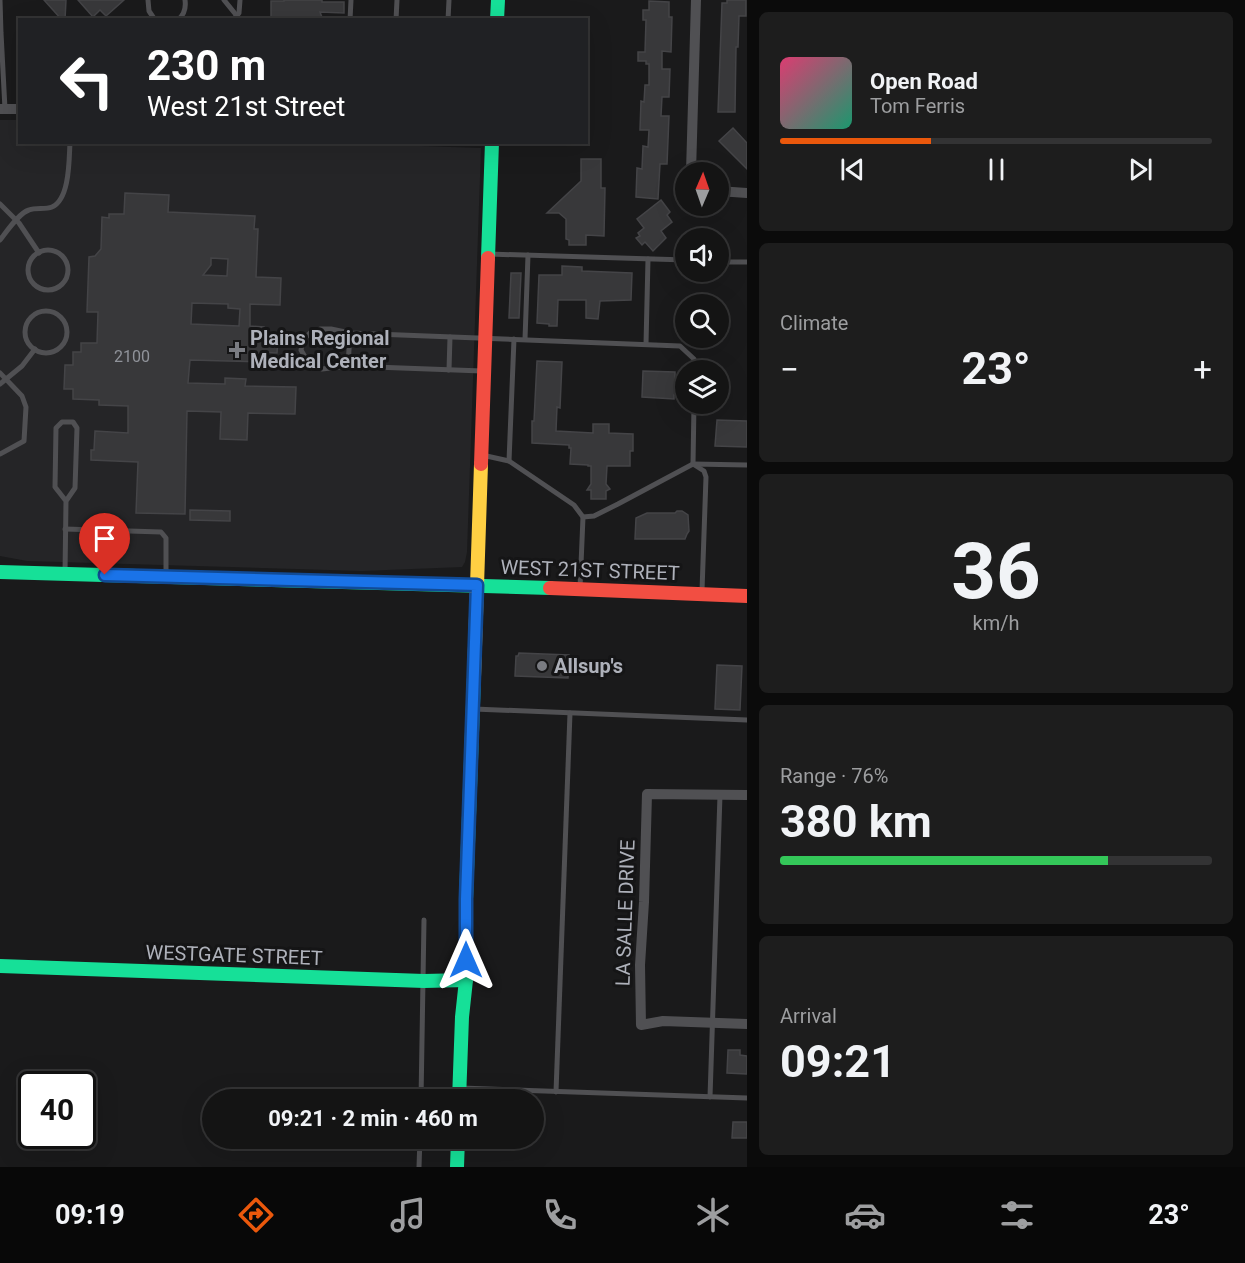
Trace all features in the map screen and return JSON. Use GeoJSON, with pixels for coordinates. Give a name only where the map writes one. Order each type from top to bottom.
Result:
{"type":"FeatureCollection","features":[{"type":"Feature","properties":{"kind":"street"},"geometry":{"type":"LineString","coordinates":[[497,18],[498,0]]}},
{"type":"Feature","properties":{"kind":"street"},"geometry":{"type":"LineString","coordinates":[[691,162],[696,0]]}},
{"type":"Feature","properties":{"kind":"street"},"geometry":{"type":"LineString","coordinates":[[1,109],[18,109]]}},
{"type":"Feature","properties":{"kind":"street"},"geometry":{"type":"LineString","coordinates":[[459,1089],[466,980],[466,899],[492,144]]}},
{"type":"Feature","properties":{"kind":"street"},"geometry":{"type":"LineString","coordinates":[[729,192],[747,193]]}},
{"type":"Feature","properties":{"kind":"street","name":"WEST 21ST STREET"},"geometry":{"type":"LineString","coordinates":[[0,572],[477,585],[747,596]]}},
{"type":"Feature","properties":{"kind":"street","name":"LA SALLE DRIVE"},"geometry":{"type":"LineString","coordinates":[[747,795],[647,794],[640,965],[641,1025],[663,1021],[747,1024]]}},
{"type":"Feature","properties":{"kind":"street","name":"WESTGATE STREET"},"geometry":{"type":"LineString","coordinates":[[0,966],[424,981],[466,980]]}},
{"type":"Feature","properties":{"kind":"street"},"geometry":{"type":"LineString","coordinates":[[458,1149],[457,1167],[462,1167]]}},
{"type":"Feature","properties":{"kind":"lane"},"geometry":{"type":"LineString","coordinates":[[0,0],[1,109]]}},
{"type":"Feature","properties":{"kind":"lane"},"geometry":{"type":"LineString","coordinates":[[148,0],[149,11],[154,18]]}},
{"type":"Feature","properties":{"kind":"lane"},"geometry":{"type":"LineString","coordinates":[[181,18],[184,12],[184,0]]}},
{"type":"Feature","properties":{"kind":"lane"},"geometry":{"type":"LineString","coordinates":[[224,0],[235,18],[240,10],[240,0]]}},
{"type":"Feature","properties":{"kind":"lane"},"geometry":{"type":"LineString","coordinates":[[350,18],[351,0]]}},
{"type":"Feature","properties":{"kind":"lane"},"geometry":{"type":"LineString","coordinates":[[396,18],[397,0]]}},
{"type":"Feature","properties":{"kind":"lane"},"geometry":{"type":"LineString","coordinates":[[448,18],[449,0]]}},
{"type":"Feature","properties":{"kind":"lane"},"geometry":{"type":"LineString","coordinates":[[0,240],[27,210],[51,208],[58,203],[68,180],[70,144]]}},
{"type":"Feature","properties":{"kind":"lane"},"geometry":{"type":"LineString","coordinates":[[0,204],[16,220],[39,253]]}},
{"type":"Feature","properties":{"kind":"lane"},"geometry":{"type":"LineString","coordinates":[[47,250],[54,252],[66,262],[68,269],[66,277],[56,288],[41,289],[30,279],[29,264],[39,253],[47,250]]}},
{"type":"Feature","properties":{"kind":"lane"},"geometry":{"type":"LineString","coordinates":[[488,254],[675,260]]}},
{"type":"Feature","properties":{"kind":"lane"},"geometry":{"type":"LineString","coordinates":[[525,339],[528,255]]}},
{"type":"Feature","properties":{"kind":"lane"},"geometry":{"type":"LineString","coordinates":[[646,344],[648,259]]}},
{"type":"Feature","properties":{"kind":"lane"},"geometry":{"type":"LineString","coordinates":[[729,262],[747,262]]}},
{"type":"Feature","properties":{"kind":"lane"},"geometry":{"type":"LineString","coordinates":[[41,311],[55,313],[61,317],[65,322],[67,335],[60,347],[42,352],[35,349],[27,339],[26,325],[30,319],[41,311]]}},
{"type":"Feature","properties":{"kind":"lane"},"geometry":{"type":"LineString","coordinates":[[484,371],[348,366],[322,369],[308,362],[301,350],[303,340],[310,332],[331,329],[350,333],[680,346],[694,360]]}},
{"type":"Feature","properties":{"kind":"lane"},"geometry":{"type":"LineString","coordinates":[[348,366],[350,333]]}},
{"type":"Feature","properties":{"kind":"lane"},"geometry":{"type":"LineString","coordinates":[[449,369],[450,337]]}},
{"type":"Feature","properties":{"kind":"lane"},"geometry":{"type":"LineString","coordinates":[[509,461],[514,339]]}},
{"type":"Feature","properties":{"kind":"lane"},"geometry":{"type":"LineString","coordinates":[[0,384],[22,366],[35,349]]}},
{"type":"Feature","properties":{"kind":"lane"},"geometry":{"type":"LineString","coordinates":[[0,373],[22,396],[26,407],[24,441],[0,454]]}},
{"type":"Feature","properties":{"kind":"lane"},"geometry":{"type":"LineString","coordinates":[[693,464],[694,414]]}},
{"type":"Feature","properties":{"kind":"lane"},"geometry":{"type":"LineString","coordinates":[[65,574],[66,501],[75,489],[77,428],[73,422],[62,422],[56,428],[55,487],[66,501]]}},
{"type":"Feature","properties":{"kind":"lane"},"geometry":{"type":"LineString","coordinates":[[483,454],[509,461],[574,505],[584,517],[580,589]]}},
{"type":"Feature","properties":{"kind":"lane"},"geometry":{"type":"LineString","coordinates":[[584,517],[594,516],[693,464],[747,465]]}},
{"type":"Feature","properties":{"kind":"lane"},"geometry":{"type":"LineString","coordinates":[[693,464],[704,471],[706,477],[702,594]]}},
{"type":"Feature","properties":{"kind":"lane"},"geometry":{"type":"LineString","coordinates":[[65,529],[161,532],[166,538],[166,577]]}},
{"type":"Feature","properties":{"kind":"lane"},"geometry":{"type":"LineString","coordinates":[[472,709],[747,720]]}},
{"type":"Feature","properties":{"kind":"lane"},"geometry":{"type":"LineString","coordinates":[[556,1092],[570,713]]}},
{"type":"Feature","properties":{"kind":"lane"},"geometry":{"type":"LineString","coordinates":[[710,1097],[720,795]]}},
{"type":"Feature","properties":{"kind":"lane"},"geometry":{"type":"LineString","coordinates":[[421,1089],[424,920]]}},
{"type":"Feature","properties":{"kind":"lane"},"geometry":{"type":"LineString","coordinates":[[544,1092],[747,1098]]}},
{"type":"Feature","properties":{"kind":"lane"},"geometry":{"type":"LineString","coordinates":[[419,1167],[420,1149]]}},
{"type":"Feature","properties":{"kind":"shaded area","name":"Plains Regional Medical Center"},"geometry":{"type":"Polygon","coordinates":[[[0,120],[18,120],[18,144],[382,144],[481,148],[467,552],[462,567],[362,571],[27,561],[0,556],[0,120]]]}},
{"type":"Feature","properties":{"kind":"building"},"geometry":{"type":"Polygon","coordinates":[[[44,0],[66,0],[65,18],[60,18],[44,0]]]}},
{"type":"Feature","properties":{"kind":"building"},"geometry":{"type":"Polygon","coordinates":[[[78,0],[124,0],[106,16],[100,10],[93,17],[78,0]]]}},
{"type":"Feature","properties":{"kind":"building"},"geometry":{"type":"Polygon","coordinates":[[[727,0],[746,0],[746,16],[739,16],[735,112],[718,112],[722,3],[727,3],[727,0]]]}},
{"type":"Feature","properties":{"kind":"building"},"geometry":{"type":"Polygon","coordinates":[[[271,1],[344,2],[344,13],[320,12],[322,18],[271,18],[271,1]]]}},
{"type":"Feature","properties":{"kind":"building"},"geometry":{"type":"Polygon","coordinates":[[[649,1],[669,2],[669,17],[672,17],[671,52],[662,51],[662,69],[670,69],[669,97],[662,97],[661,116],[669,116],[667,164],[660,164],[658,199],[636,197],[637,168],[642,169],[643,146],[648,147],[649,130],[640,130],[641,101],[644,102],[645,85],[649,85],[649,64],[646,64],[646,61],[638,61],[638,52],[645,52],[646,20],[643,20],[643,10],[649,10],[649,1]]]}},
{"type":"Feature","properties":{"kind":"building"},"geometry":{"type":"Polygon","coordinates":[[[733,128],[747,143],[747,169],[719,141],[733,128]]]}},
{"type":"Feature","properties":{"kind":"building"},"geometry":{"type":"Polygon","coordinates":[[[581,159],[601,159],[601,188],[605,188],[604,236],[586,235],[586,245],[569,245],[569,240],[566,239],[566,219],[559,213],[547,213],[581,181],[581,159]]]}},
{"type":"Feature","properties":{"kind":"building","name":"Plains Regional Medical Center"},"geometry":{"type":"Polygon","coordinates":[[[125,193],[169,195],[168,212],[255,216],[254,229],[258,229],[256,277],[281,278],[280,305],[250,304],[250,326],[264,327],[263,338],[278,338],[277,353],[261,352],[261,362],[190,360],[188,383],[225,384],[225,378],[246,379],[245,386],[296,387],[295,414],[248,413],[247,440],[220,439],[221,412],[187,411],[185,514],[136,513],[138,462],[91,460],[95,431],[128,433],[128,406],[99,405],[99,400],[73,399],[73,389],[64,389],[65,365],[73,365],[73,352],[81,352],[81,343],[97,343],[98,312],[87,312],[89,257],[95,256],[101,249],[102,217],[109,218],[109,214],[124,214],[125,193]],[[211,258],[211,265],[203,275],[227,276],[228,259],[211,258]],[[192,303],[191,324],[239,326],[240,309],[228,308],[228,304],[192,303]]]}},
{"type":"Feature","properties":{"kind":"building"},"geometry":{"type":"Polygon","coordinates":[[[661,200],[670,212],[667,215],[672,222],[661,231],[666,238],[653,251],[645,242],[642,245],[636,238],[640,236],[638,233],[644,228],[637,219],[661,200]]]}},
{"type":"Feature","properties":{"kind":"building"},"geometry":{"type":"Polygon","coordinates":[[[562,266],[582,267],[582,271],[632,273],[631,300],[600,301],[598,319],[586,318],[586,300],[558,300],[557,326],[537,323],[539,275],[562,275],[562,266]]]}},
{"type":"Feature","properties":{"kind":"building"},"geometry":{"type":"Polygon","coordinates":[[[511,273],[521,273],[519,318],[509,318],[511,273]]]}},
{"type":"Feature","properties":{"kind":"building"},"geometry":{"type":"Polygon","coordinates":[[[537,361],[562,362],[560,408],[557,407],[556,431],[593,433],[593,424],[609,424],[609,433],[633,434],[630,466],[607,466],[606,484],[610,489],[606,491],[606,499],[591,499],[591,490],[587,490],[591,484],[591,466],[570,464],[571,448],[569,445],[532,443],[537,361]]]}},
{"type":"Feature","properties":{"kind":"building"},"geometry":{"type":"Polygon","coordinates":[[[643,371],[675,372],[674,399],[642,397],[643,371]]]}},
{"type":"Feature","properties":{"kind":"building"},"geometry":{"type":"Polygon","coordinates":[[[717,420],[747,421],[747,447],[715,446],[717,420]]]}},
{"type":"Feature","properties":{"kind":"building"},"geometry":{"type":"Polygon","coordinates":[[[190,510],[230,511],[230,521],[190,520],[190,510]]]}},
{"type":"Feature","properties":{"kind":"building"},"geometry":{"type":"Polygon","coordinates":[[[677,511],[688,515],[689,531],[685,539],[635,539],[636,518],[647,513],[675,513],[677,511]]]}},
{"type":"Feature","properties":{"kind":"building","name":"Allsup's"},"geometry":{"type":"Polygon","coordinates":[[[519,653],[569,655],[568,678],[515,676],[516,656],[519,653]]]}},
{"type":"Feature","properties":{"kind":"building"},"geometry":{"type":"Polygon","coordinates":[[[717,665],[742,666],[740,710],[715,709],[717,665]]]}},
{"type":"Feature","properties":{"kind":"building"},"geometry":{"type":"Polygon","coordinates":[[[728,1050],[740,1050],[740,1055],[747,1056],[747,1074],[727,1073],[728,1050]]]}},
{"type":"Feature","properties":{"kind":"building"},"geometry":{"type":"Polygon","coordinates":[[[733,1122],[747,1122],[747,1138],[732,1138],[733,1122]]]}},
{"type":"Feature","properties":{"kind":"traffic: fast"},"geometry":{"type":"LineString","coordinates":[[497,18],[498,0]]}},
{"type":"Feature","properties":{"kind":"traffic: fast"},"geometry":{"type":"LineString","coordinates":[[488,258],[492,144]]}},
{"type":"Feature","properties":{"kind":"traffic: fast"},"geometry":{"type":"LineString","coordinates":[[0,572],[550,588]]}},
{"type":"Feature","properties":{"kind":"traffic: fast"},"geometry":{"type":"LineString","coordinates":[[459,1089],[466,980],[466,899],[474,677]]}},
{"type":"Feature","properties":{"kind":"traffic: fast"},"geometry":{"type":"LineString","coordinates":[[0,966],[424,981],[466,980]]}},
{"type":"Feature","properties":{"kind":"traffic: fast"},"geometry":{"type":"LineString","coordinates":[[457,1167],[458,1149]]}},
{"type":"Feature","properties":{"kind":"traffic: slow"},"geometry":{"type":"LineString","coordinates":[[474,677],[481,464]]}},
{"type":"Feature","properties":{"kind":"traffic: jam"},"geometry":{"type":"LineString","coordinates":[[481,464],[488,258]]}},
{"type":"Feature","properties":{"kind":"traffic: jam"},"geometry":{"type":"LineString","coordinates":[[550,588],[747,596]]}},
{"type":"Feature","properties":{"kind":"place","name":"Plains Regional Medical Center"},"geometry":{"type":"Point","coordinates":[237,350]}},
{"type":"Feature","properties":{"kind":"place","name":"Allsup's"},"geometry":{"type":"Point","coordinates":[542,666]}},
{"type":"Feature","properties":{"kind":"route"},"geometry":{"type":"LineString","coordinates":[[105,575],[477,585],[466,960]]}}]}
